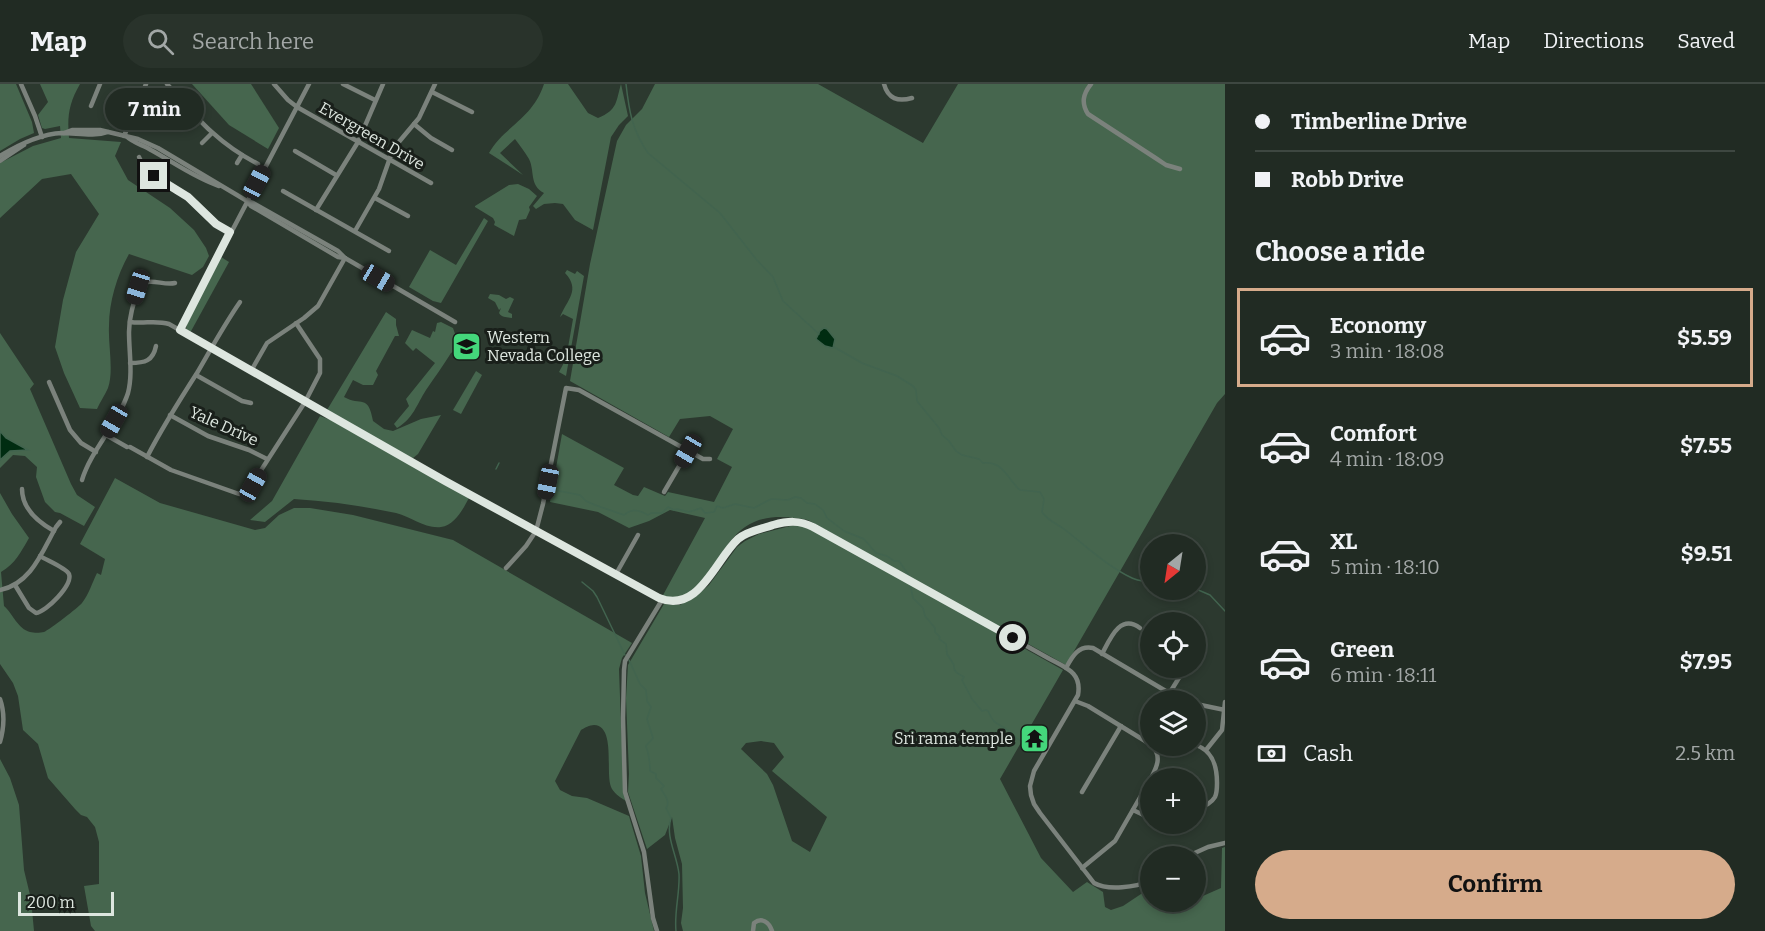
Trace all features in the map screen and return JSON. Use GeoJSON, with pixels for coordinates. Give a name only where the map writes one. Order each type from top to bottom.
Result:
{"type":"FeatureCollection","features":[{"type":"Feature","properties":{"kind":"street"},"geometry":{"type":"LineString","coordinates":[[21,84],[42,137]]}},
{"type":"Feature","properties":{"kind":"street"},"geometry":{"type":"LineString","coordinates":[[91,106],[100,84]]}},
{"type":"Feature","properties":{"kind":"street"},"geometry":{"type":"LineString","coordinates":[[125,136],[146,84]]}},
{"type":"Feature","properties":{"kind":"street"},"geometry":{"type":"LineString","coordinates":[[167,84],[212,133],[242,155],[261,165]]}},
{"type":"Feature","properties":{"kind":"street","name":"Evergreen Drive"},"geometry":{"type":"LineString","coordinates":[[274,84],[297,107],[431,183]]}},
{"type":"Feature","properties":{"kind":"street"},"geometry":{"type":"LineString","coordinates":[[180,330],[247,201],[261,165],[309,84]]}},
{"type":"Feature","properties":{"kind":"street"},"geometry":{"type":"LineString","coordinates":[[343,84],[375,100]]}},
{"type":"Feature","properties":{"kind":"street"},"geometry":{"type":"LineString","coordinates":[[316,210],[358,142],[383,84]]}},
{"type":"Feature","properties":{"kind":"street"},"geometry":{"type":"LineString","coordinates":[[355,231],[375,198],[388,160],[425,107],[435,84]]}},
{"type":"Feature","properties":{"kind":"street"},"geometry":{"type":"LineString","coordinates":[[884,84],[888,94],[896,99],[912,98]]}},
{"type":"Feature","properties":{"kind":"street"},"geometry":{"type":"LineString","coordinates":[[1090,84],[1083,98],[1084,108],[1088,114],[1157,159],[1180,169]]}},
{"type":"Feature","properties":{"kind":"street"},"geometry":{"type":"LineString","coordinates":[[432,92],[472,112]]}},
{"type":"Feature","properties":{"kind":"street"},"geometry":{"type":"LineString","coordinates":[[169,123],[187,106]]}},
{"type":"Feature","properties":{"kind":"street"},"geometry":{"type":"LineString","coordinates":[[414,124],[431,138],[452,150]]}},
{"type":"Feature","properties":{"kind":"street"},"geometry":{"type":"LineString","coordinates":[[0,156],[18,145],[64,133],[100,134],[108,132],[125,136],[206,180],[253,202],[455,322]]}},
{"type":"Feature","properties":{"kind":"street"},"geometry":{"type":"LineString","coordinates":[[202,142],[212,133]]}},
{"type":"Feature","properties":{"kind":"street"},"geometry":{"type":"LineString","coordinates":[[0,161],[26,143]]}},
{"type":"Feature","properties":{"kind":"street"},"geometry":{"type":"LineString","coordinates":[[295,151],[336,175]]}},
{"type":"Feature","properties":{"kind":"street"},"geometry":{"type":"LineString","coordinates":[[237,163],[242,155]]}},
{"type":"Feature","properties":{"kind":"street"},"geometry":{"type":"LineString","coordinates":[[139,157],[143,167],[149,172],[188,197],[216,224],[230,232]]}},
{"type":"Feature","properties":{"kind":"street"},"geometry":{"type":"LineString","coordinates":[[283,191],[389,251]]}},
{"type":"Feature","properties":{"kind":"street"},"geometry":{"type":"LineString","coordinates":[[375,198],[408,216]]}},
{"type":"Feature","properties":{"kind":"street"},"geometry":{"type":"LineString","coordinates":[[251,371],[267,343],[318,306],[345,258]]}},
{"type":"Feature","properties":{"kind":"street"},"geometry":{"type":"LineString","coordinates":[[82,480],[128,392],[130,322],[133,305],[141,284],[149,281],[164,284],[175,283]]}},
{"type":"Feature","properties":{"kind":"street"},"geometry":{"type":"LineString","coordinates":[[147,457],[228,318],[240,302]]}},
{"type":"Feature","properties":{"kind":"street"},"geometry":{"type":"LineString","coordinates":[[130,322],[162,322],[180,330],[662,600],[680,601],[691,595],[709,579],[742,536],[777,524],[794,521],[800,521],[813,527],[1074,674],[1079,688],[1075,701],[1034,771],[1030,786],[1034,804],[1094,882],[1101,886],[1113,887],[1140,884]]}},
{"type":"Feature","properties":{"kind":"street"},"geometry":{"type":"LineString","coordinates":[[106,435],[171,470],[239,494],[247,492],[305,402],[320,373],[321,364],[316,353],[296,323]]}},
{"type":"Feature","properties":{"kind":"street"},"geometry":{"type":"LineString","coordinates":[[130,363],[148,361],[154,354],[156,346]]}},
{"type":"Feature","properties":{"kind":"street"},"geometry":{"type":"LineString","coordinates":[[196,375],[242,401],[251,403]]}},
{"type":"Feature","properties":{"kind":"street"},"geometry":{"type":"LineString","coordinates":[[49,382],[70,430],[81,443],[96,452]]}},
{"type":"Feature","properties":{"kind":"street"},"geometry":{"type":"LineString","coordinates":[[506,568],[536,531],[566,388],[588,394],[703,459],[710,459]]}},
{"type":"Feature","properties":{"kind":"street","name":"Yale Drive"},"geometry":{"type":"LineString","coordinates":[[170,415],[208,436],[249,450],[267,459]]}},
{"type":"Feature","properties":{"kind":"street"},"geometry":{"type":"LineString","coordinates":[[664,492],[688,451]]}},
{"type":"Feature","properties":{"kind":"street"},"geometry":{"type":"LineString","coordinates":[[22,489],[22,496],[32,515],[39,523],[54,531]]}},
{"type":"Feature","properties":{"kind":"street"},"geometry":{"type":"LineString","coordinates":[[0,590],[15,585],[30,573],[60,522]]}},
{"type":"Feature","properties":{"kind":"street"},"geometry":{"type":"LineString","coordinates":[[616,574],[638,535]]}},
{"type":"Feature","properties":{"kind":"street"},"geometry":{"type":"LineString","coordinates":[[15,585],[29,608],[36,613],[42,612],[59,596],[69,579],[69,574],[40,556]]}},
{"type":"Feature","properties":{"kind":"street"},"geometry":{"type":"LineString","coordinates":[[657,931],[653,918],[644,852],[625,792],[623,689],[625,661],[662,600]]}},
{"type":"Feature","properties":{"kind":"street"},"geometry":{"type":"LineString","coordinates":[[1102,654],[1116,630],[1122,625],[1132,623],[1140,628]]}},
{"type":"Feature","properties":{"kind":"street"},"geometry":{"type":"LineString","coordinates":[[1066,668],[1072,657],[1086,647],[1162,690]]}},
{"type":"Feature","properties":{"kind":"street"},"geometry":{"type":"LineString","coordinates":[[0,699],[4,722],[0,742]]}},
{"type":"Feature","properties":{"kind":"street"},"geometry":{"type":"LineString","coordinates":[[1075,701],[1088,706],[1140,738]]}},
{"type":"Feature","properties":{"kind":"street"},"geometry":{"type":"LineString","coordinates":[[1206,805],[1210,803],[1217,790],[1217,768],[1206,750],[1222,730],[1225,702]]}},
{"type":"Feature","properties":{"kind":"street"},"geometry":{"type":"LineString","coordinates":[[1206,706],[1225,710]]}},
{"type":"Feature","properties":{"kind":"street"},"geometry":{"type":"LineString","coordinates":[[1082,792],[1121,726]]}},
{"type":"Feature","properties":{"kind":"street"},"geometry":{"type":"LineString","coordinates":[[1082,868],[1114,841],[1140,798]]}},
{"type":"Feature","properties":{"kind":"street"},"geometry":{"type":"LineString","coordinates":[[1133,810],[1140,813]]}},
{"type":"Feature","properties":{"kind":"street"},"geometry":{"type":"LineString","coordinates":[[1206,848],[1225,843]]}},
{"type":"Feature","properties":{"kind":"street"},"geometry":{"type":"LineString","coordinates":[[753,931],[754,923],[758,920],[767,922],[771,929]]}},
{"type":"Feature","properties":{"kind":"shaded area"},"geometry":{"type":"Polygon","coordinates":[[[0,84],[16,84],[32,122],[34,133],[0,151],[0,84]]]}},
{"type":"Feature","properties":{"kind":"shaded area"},"geometry":{"type":"Polygon","coordinates":[[[40,84],[80,84],[73,97],[70,110],[69,138],[121,142],[115,156],[128,180],[170,208],[194,230],[209,256],[203,267],[192,275],[129,254],[117,280],[112,298],[109,317],[110,381],[97,409],[80,408],[55,347],[63,300],[76,252],[99,214],[71,174],[42,179],[0,218],[0,163],[33,146],[61,138],[60,126],[42,128],[38,115],[48,102],[40,84]]]}},
{"type":"Feature","properties":{"kind":"shaded area"},"geometry":{"type":"Polygon","coordinates":[[[192,84],[251,84],[279,128],[268,149],[229,125],[192,84]]]}},
{"type":"Feature","properties":{"kind":"shaded area"},"geometry":{"type":"Polygon","coordinates":[[[544,84],[568,84],[588,113],[598,118],[613,108],[621,84],[628,116],[611,137],[593,230],[575,220],[563,204],[544,204],[536,209],[533,206],[544,193],[536,186],[529,159],[515,139],[500,153],[523,175],[489,153],[502,136],[525,115],[539,96],[544,84]]]}},
{"type":"Feature","properties":{"kind":"shaded area"},"geometry":{"type":"Polygon","coordinates":[[[655,84],[818,84],[923,143],[958,84],[1225,84],[1225,394],[1217,403],[1140,534],[1066,665],[808,520],[776,517],[760,520],[745,527],[728,544],[699,585],[690,593],[673,599],[662,597],[705,518],[670,510],[629,528],[598,512],[550,502],[562,434],[624,468],[614,485],[638,496],[644,487],[665,496],[668,492],[714,502],[732,467],[717,459],[733,429],[710,416],[680,419],[669,437],[570,381],[590,264],[617,141],[626,125],[642,109],[655,84]]]}},
{"type":"Feature","properties":{"kind":"shaded area"},"geometry":{"type":"Polygon","coordinates":[[[518,184],[537,196],[529,207],[526,219],[519,220],[514,236],[494,225],[493,218],[475,206],[509,185],[518,184]]]}},
{"type":"Feature","properties":{"kind":"shaded area"},"geometry":{"type":"Polygon","coordinates":[[[484,218],[488,221],[441,303],[409,287],[430,250],[456,265],[484,218]]]}},
{"type":"Feature","properties":{"kind":"shaded area"},"geometry":{"type":"Polygon","coordinates":[[[221,257],[229,262],[190,333],[186,329],[187,324],[221,257]]]}},
{"type":"Feature","properties":{"kind":"shaded area"},"geometry":{"type":"Polygon","coordinates":[[[567,270],[575,274],[577,271],[584,276],[566,376],[559,372],[566,359],[573,319],[563,314],[560,317],[572,290],[570,279],[565,273],[567,270]]]}},
{"type":"Feature","properties":{"kind":"shaded area"},"geometry":{"type":"Polygon","coordinates":[[[490,294],[514,299],[508,312],[512,314],[512,318],[500,315],[501,308],[499,310],[495,302],[488,298],[490,294]]]}},
{"type":"Feature","properties":{"kind":"shaded area"},"geometry":{"type":"Polygon","coordinates":[[[386,312],[396,319],[399,336],[395,336],[376,371],[378,375],[373,385],[363,385],[353,380],[344,397],[366,404],[373,421],[384,429],[393,431],[421,419],[441,415],[418,454],[413,458],[327,410],[386,312]]]}},
{"type":"Feature","properties":{"kind":"shaded area"},"geometry":{"type":"Polygon","coordinates":[[[441,322],[453,328],[461,351],[451,353],[411,416],[397,428],[394,424],[409,406],[406,399],[435,363],[416,348],[413,351],[405,343],[412,330],[430,338],[433,331],[435,332],[437,323],[441,322]]]}},
{"type":"Feature","properties":{"kind":"shaded area"},"geometry":{"type":"Polygon","coordinates":[[[824,328],[835,339],[833,348],[825,346],[816,339],[824,328]]]}},
{"type":"Feature","properties":{"kind":"shaded area"},"geometry":{"type":"Polygon","coordinates":[[[0,333],[34,384],[30,389],[77,495],[95,507],[84,526],[55,512],[45,502],[36,477],[37,467],[25,456],[13,455],[0,468],[0,333]]]}},
{"type":"Feature","properties":{"kind":"shaded area"},"geometry":{"type":"Polygon","coordinates":[[[476,371],[482,375],[461,414],[453,410],[476,371]]]}},
{"type":"Feature","properties":{"kind":"shaded area"},"geometry":{"type":"Polygon","coordinates":[[[320,416],[336,422],[469,498],[454,520],[441,527],[423,524],[384,510],[294,499],[265,522],[250,520],[272,501],[320,416]]]}},
{"type":"Feature","properties":{"kind":"shaded area"},"geometry":{"type":"Polygon","coordinates":[[[0,431],[6,438],[28,450],[10,451],[0,460],[0,431]]]}},
{"type":"Feature","properties":{"kind":"shaded area"},"geometry":{"type":"Polygon","coordinates":[[[115,478],[160,503],[255,530],[265,528],[279,515],[294,508],[310,508],[353,515],[453,540],[632,643],[622,658],[619,669],[626,801],[612,789],[608,742],[601,728],[594,725],[581,730],[555,781],[560,790],[572,796],[587,798],[629,816],[641,856],[645,893],[654,931],[95,931],[91,926],[84,886],[99,884],[99,842],[95,827],[87,817],[75,809],[48,778],[38,744],[23,730],[18,696],[13,683],[0,664],[0,493],[29,538],[14,561],[1,572],[4,606],[22,628],[30,632],[41,633],[80,605],[87,596],[97,573],[101,575],[105,559],[80,544],[115,478]]]}},
{"type":"Feature","properties":{"kind":"shaded area"},"geometry":{"type":"Polygon","coordinates":[[[798,524],[806,526],[1063,670],[1000,779],[1041,858],[1073,892],[1087,882],[1103,892],[1105,907],[1111,910],[1123,906],[1140,895],[1140,912],[1206,912],[1206,895],[1221,888],[1222,848],[1225,847],[1225,931],[683,931],[681,923],[682,864],[672,817],[665,835],[647,849],[628,792],[626,698],[628,665],[664,604],[680,605],[701,592],[709,585],[737,547],[759,534],[798,524]],[[761,741],[746,743],[741,749],[767,774],[792,841],[810,852],[827,817],[772,771],[784,757],[774,743],[761,741]]]}},
{"type":"Feature","properties":{"kind":"shaded area"},"geometry":{"type":"Polygon","coordinates":[[[0,759],[10,778],[19,805],[24,870],[31,899],[34,931],[0,931],[0,759]]]}},
{"type":"Feature","properties":{"kind":"waterway"},"geometry":{"type":"LineString","coordinates":[[626,84],[632,120],[648,153],[720,213],[773,277],[783,301],[819,334]]}},
{"type":"Feature","properties":{"kind":"waterway"},"geometry":{"type":"LineString","coordinates":[[834,347],[862,363],[897,376],[913,386],[916,390],[917,401],[956,451],[1001,468],[1020,490],[1040,492],[1044,499],[1042,512],[1047,518],[1114,568],[1140,580]]}},
{"type":"Feature","properties":{"kind":"waterway"},"geometry":{"type":"LineString","coordinates":[[496,469],[499,463]]}},
{"type":"Feature","properties":{"kind":"waterway"},"geometry":{"type":"LineString","coordinates":[[549,489],[580,495],[586,501],[624,515],[633,511],[648,515],[662,513],[668,507],[689,512],[701,508],[705,513],[714,512],[717,506],[723,508],[735,504],[754,508],[771,499],[801,498],[823,510],[827,518],[844,531],[864,539],[876,553],[899,561],[909,577]]}},
{"type":"Feature","properties":{"kind":"waterway"},"geometry":{"type":"LineString","coordinates":[[582,582],[597,597],[625,655]]}},
{"type":"Feature","properties":{"kind":"waterway"},"geometry":{"type":"LineString","coordinates":[[910,584],[913,598],[923,608],[925,616],[935,628],[939,639],[946,644],[947,654],[955,671],[964,677],[962,680],[972,699],[982,711],[988,711],[995,722],[1022,741]]}},
{"type":"Feature","properties":{"kind":"waterway"},"geometry":{"type":"LineString","coordinates":[[1206,593],[1225,611]]}},
{"type":"Feature","properties":{"kind":"waterway"},"geometry":{"type":"LineString","coordinates":[[629,660],[640,684],[646,690],[647,701],[651,707],[647,719],[653,738],[646,746],[650,771],[656,774],[656,778],[664,786],[661,789],[671,818],[669,832],[679,874],[676,931]]}},
{"type":"Feature","properties":{"kind":"place","name":"Western Nevada College"},"geometry":{"type":"Point","coordinates":[466,346]}},
{"type":"Feature","properties":{"kind":"place","name":"Sri rama temple"},"geometry":{"type":"Point","coordinates":[1034,738]}},
{"type":"Feature","properties":{"kind":"route"},"geometry":{"type":"LineString","coordinates":[[154,176],[194,201],[216,224],[230,232],[180,330],[445,481],[659,598],[674,602],[691,595],[709,579],[742,536],[777,524],[800,521],[1013,638]]}}]}
